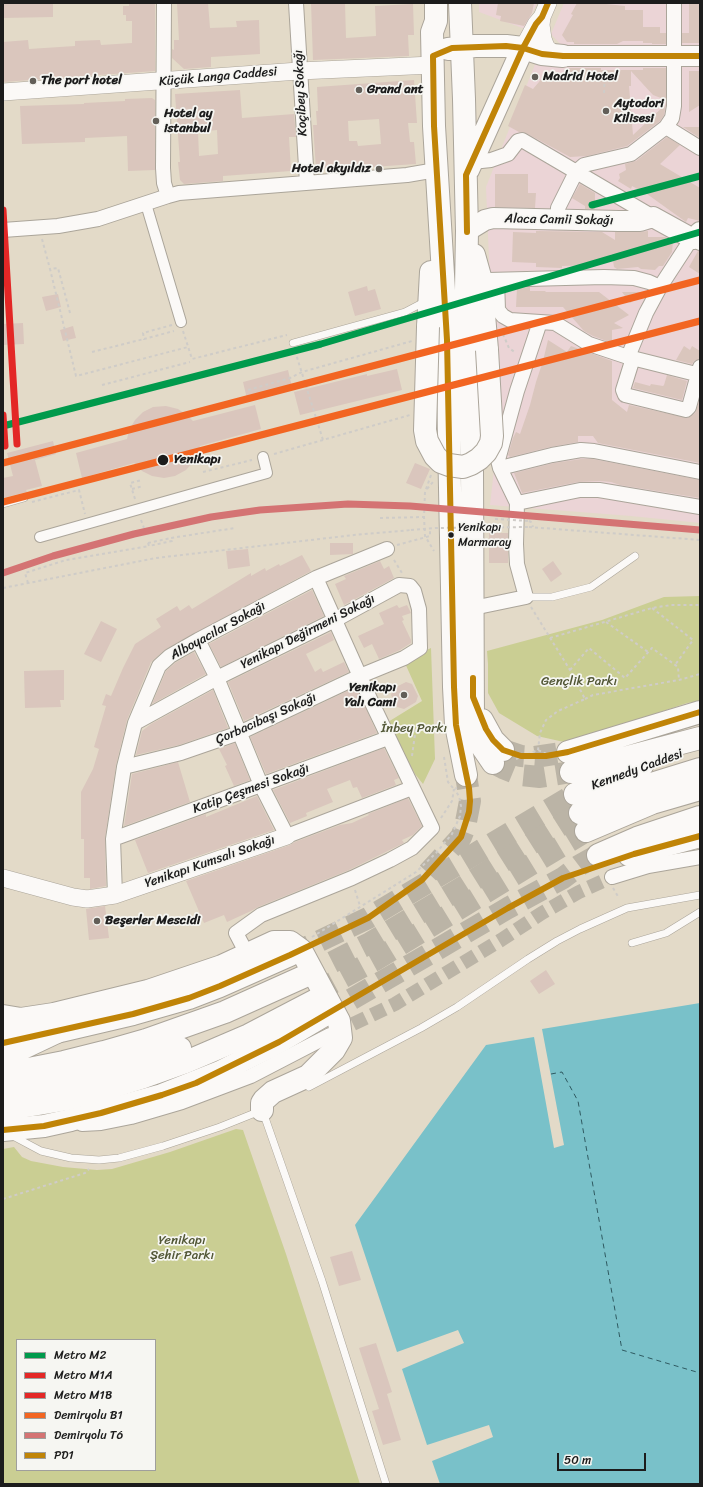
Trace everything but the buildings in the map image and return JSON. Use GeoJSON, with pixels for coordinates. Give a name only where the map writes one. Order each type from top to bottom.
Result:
{"type":"FeatureCollection","features":[{"type":"Feature","properties":{"kind":"main road"},"geometry":{"type":"LineString","coordinates":[[427,3],[428,18],[432,32],[436,170],[447,340],[454,687],[460,783]]}},
{"type":"Feature","properties":{"kind":"main road"},"geometry":{"type":"LineString","coordinates":[[432,32],[436,21],[436,3]]}},
{"type":"Feature","properties":{"kind":"main road"},"geometry":{"type":"LineString","coordinates":[[460,8],[478,33],[497,46]]}},
{"type":"Feature","properties":{"kind":"main road"},"geometry":{"type":"LineString","coordinates":[[460,8],[469,168],[466,290],[472,469],[473,725],[476,738],[503,758]]}},
{"type":"Feature","properties":{"kind":"main road"},"geometry":{"type":"LineString","coordinates":[[433,60],[448,49],[497,46],[522,48],[542,54],[563,56],[700,56]]}},
{"type":"Feature","properties":{"kind":"main road"},"geometry":{"type":"LineString","coordinates":[[469,168],[522,48]]}},
{"type":"Feature","properties":{"kind":"main road"},"geometry":{"type":"LineString","coordinates":[[653,217],[698,238]]}},
{"type":"Feature","properties":{"kind":"main road","name":"Alaca Camii Sokağı"},"geometry":{"type":"LineString","coordinates":[[467,231],[485,220],[492,218],[626,221],[646,220],[653,217]]}},
{"type":"Feature","properties":{"kind":"main road"},"geometry":{"type":"LineString","coordinates":[[439,224],[432,259],[429,298],[422,334],[427,441],[434,456],[441,462],[449,466],[463,467],[479,459],[486,452],[491,443],[492,436],[487,350],[489,280],[467,231]]}},
{"type":"Feature","properties":{"kind":"main road"},"geometry":{"type":"LineString","coordinates":[[564,760],[700,712]]}},
{"type":"Feature","properties":{"kind":"main road"},"geometry":{"type":"LineString","coordinates":[[564,760],[700,738]]}},
{"type":"Feature","properties":{"kind":"main road","name":"Kennedy Caddesi"},"geometry":{"type":"LineString","coordinates":[[581,812],[609,778],[700,748]]}},
{"type":"Feature","properties":{"kind":"main road"},"geometry":{"type":"LineString","coordinates":[[581,812],[645,786],[700,769]]}},
{"type":"Feature","properties":{"kind":"main road"},"geometry":{"type":"LineString","coordinates":[[581,812],[652,803],[700,789]]}},
{"type":"Feature","properties":{"kind":"main road"},"geometry":{"type":"LineString","coordinates":[[606,870],[636,838],[700,817]]}},
{"type":"Feature","properties":{"kind":"main road"},"geometry":{"type":"LineString","coordinates":[[606,870],[634,854],[700,836]]}},
{"type":"Feature","properties":{"kind":"main road"},"geometry":{"type":"LineString","coordinates":[[3,1016],[22,1019],[54,1014],[148,991],[222,966],[274,942],[290,942],[294,951],[310,967],[339,1021],[341,1038],[334,1050],[308,1076],[273,1092],[264,1100],[262,1103],[266,1108]]}},
{"type":"Feature","properties":{"kind":"main road"},"geometry":{"type":"LineString","coordinates":[[3,1043],[133,1014],[189,998],[220,986],[294,951]]}},
{"type":"Feature","properties":{"kind":"main road"},"geometry":{"type":"LineString","coordinates":[[3,1074],[64,1062],[104,1052],[146,1040],[225,1012],[318,1004]]}},
{"type":"Feature","properties":{"kind":"main road"},"geometry":{"type":"LineString","coordinates":[[3,1094],[87,1076],[167,1053],[256,1019],[318,1004]]}},
{"type":"Feature","properties":{"kind":"main road"},"geometry":{"type":"LineString","coordinates":[[3,1110],[68,1099],[144,1077],[186,1062],[249,1036],[318,1004]]}},
{"type":"Feature","properties":{"kind":"main road"},"geometry":{"type":"LineString","coordinates":[[3,1131],[44,1126],[135,1104],[196,1083],[242,1061],[318,1004]]}},
{"type":"Feature","properties":{"kind":"main road"},"geometry":{"type":"LineString","coordinates":[[3,1054],[21,1049],[57,1032]]}},
{"type":"Feature","properties":{"kind":"main road"},"geometry":{"type":"LineString","coordinates":[[3,1034],[28,1038]]}},
{"type":"Feature","properties":{"kind":"street"},"geometry":{"type":"LineString","coordinates":[[164,3],[163,168],[164,183],[168,196]]}},
{"type":"Feature","properties":{"kind":"street","name":"Koçibey Sokağı"},"geometry":{"type":"LineString","coordinates":[[296,3],[307,183]]}},
{"type":"Feature","properties":{"kind":"street"},"geometry":{"type":"LineString","coordinates":[[557,219],[558,208],[576,172],[584,165],[631,154],[666,128],[672,118],[674,106],[674,3]]}},
{"type":"Feature","properties":{"kind":"street"},"geometry":{"type":"LineString","coordinates":[[522,48],[545,10]]}},
{"type":"Feature","properties":{"kind":"street"},"geometry":{"type":"LineString","coordinates":[[545,10],[541,25],[542,35],[546,47],[552,53],[563,56]]}},
{"type":"Feature","properties":{"kind":"street","name":"Küçük Langa Caddesi"},"geometry":{"type":"LineString","coordinates":[[3,92],[163,82],[433,60]]}},
{"type":"Feature","properties":{"kind":"street"},"geometry":{"type":"LineString","coordinates":[[666,128],[700,148]]}},
{"type":"Feature","properties":{"kind":"street"},"geometry":{"type":"LineString","coordinates":[[469,168],[508,154],[518,141],[522,140],[653,217]]}},
{"type":"Feature","properties":{"kind":"street"},"geometry":{"type":"LineString","coordinates":[[3,230],[58,226],[98,219],[179,193],[407,175],[436,170]]}},
{"type":"Feature","properties":{"kind":"street"},"geometry":{"type":"LineString","coordinates":[[146,204],[181,326]]}},
{"type":"Feature","properties":{"kind":"street"},"geometry":{"type":"LineString","coordinates":[[660,287],[634,278],[604,277],[489,280],[498,310],[503,316],[510,320],[560,325],[590,344],[631,358],[699,372],[689,407],[686,410],[625,395],[623,390],[631,358],[646,313],[660,287],[688,244],[698,238]]}},
{"type":"Feature","properties":{"kind":"street"},"geometry":{"type":"LineString","coordinates":[[473,608],[526,597],[517,564],[517,503],[500,468],[498,460],[540,322]]}},
{"type":"Feature","properties":{"kind":"street"},"geometry":{"type":"LineString","coordinates":[[500,468],[552,455],[581,450],[594,451],[700,472]]}},
{"type":"Feature","properties":{"kind":"street"},"geometry":{"type":"LineString","coordinates":[[40,537],[138,508],[267,473],[263,457]]}},
{"type":"Feature","properties":{"kind":"street"},"geometry":{"type":"LineString","coordinates":[[517,503],[580,490],[599,490],[700,507]]}},
{"type":"Feature","properties":{"kind":"street","name":"Alboyacılar Sokağı"},"geometry":{"type":"LineString","coordinates":[[115,895],[113,839],[124,767],[135,723],[159,666],[170,656],[198,640],[316,578],[387,548]]}},
{"type":"Feature","properties":{"kind":"street"},"geometry":{"type":"LineString","coordinates":[[247,954],[236,933],[262,915],[352,878],[412,848],[432,828],[388,738],[316,578]]}},
{"type":"Feature","properties":{"kind":"street","name":"Yenikapı Değirmeni Sokağı"},"geometry":{"type":"LineString","coordinates":[[135,723],[217,678],[335,620],[399,584],[410,586]]}},
{"type":"Feature","properties":{"kind":"street","name":"Çorbacıbaşı Sokağı"},"geometry":{"type":"LineString","coordinates":[[124,767],[182,753],[240,734],[360,676],[404,658],[420,648],[418,609],[414,591],[410,586]]}},
{"type":"Feature","properties":{"kind":"street"},"geometry":{"type":"LineString","coordinates":[[198,640],[217,678],[261,786],[287,836]]}},
{"type":"Feature","properties":{"kind":"street","name":"Katip Çeşmesi Sokağı"},"geometry":{"type":"LineString","coordinates":[[113,839],[261,786],[388,738]]}},
{"type":"Feature","properties":{"kind":"street","name":"Yenikapı Kumsalı Sokağı"},"geometry":{"type":"LineString","coordinates":[[3,878],[73,897],[87,899],[115,895],[287,836],[412,788]]}},
{"type":"Feature","properties":{"kind":"street"},"geometry":{"type":"LineString","coordinates":[[606,870],[648,866],[700,857]]}},
{"type":"Feature","properties":{"kind":"lane"},"geometry":{"type":"LineString","coordinates":[[293,343],[405,312],[429,298]]}},
{"type":"Feature","properties":{"kind":"lane"},"geometry":{"type":"LineString","coordinates":[[3,504],[24,498]]}},
{"type":"Feature","properties":{"kind":"lane"},"geometry":{"type":"LineString","coordinates":[[526,597],[552,597],[591,586],[635,556]]}},
{"type":"Feature","properties":{"kind":"lane"},"geometry":{"type":"LineString","coordinates":[[304,1089],[421,1028],[457,1007],[557,941],[627,908],[700,895]]}},
{"type":"Feature","properties":{"kind":"lane"},"geometry":{"type":"LineString","coordinates":[[632,943],[666,933],[700,912]]}},
{"type":"Feature","properties":{"kind":"lane"},"geometry":{"type":"LineString","coordinates":[[3,1131],[41,1151],[71,1158],[99,1160],[119,1158],[163,1146],[220,1127],[266,1108],[386,1484]]}},
{"type":"Feature","properties":{"kind":"path"},"geometry":{"type":"LineString","coordinates":[[604,93],[605,56]]}},
{"type":"Feature","properties":{"kind":"path"},"geometry":{"type":"LineString","coordinates":[[39,228],[76,376],[188,347]]}},
{"type":"Feature","properties":{"kind":"path"},"geometry":{"type":"LineString","coordinates":[[50,269],[58,268],[70,313]]}},
{"type":"Feature","properties":{"kind":"path"},"geometry":{"type":"LineString","coordinates":[[498,310],[502,332],[510,348],[517,354]]}},
{"type":"Feature","properties":{"kind":"path"},"geometry":{"type":"LineString","coordinates":[[181,326],[192,360],[290,334],[323,440]]}},
{"type":"Feature","properties":{"kind":"path"},"geometry":{"type":"LineString","coordinates":[[144,339],[142,333],[181,326]]}},
{"type":"Feature","properties":{"kind":"path"},"geometry":{"type":"LineString","coordinates":[[92,352],[144,339],[181,326]]}},
{"type":"Feature","properties":{"kind":"path"},"geometry":{"type":"LineString","coordinates":[[248,390],[290,378],[302,372],[422,334]]}},
{"type":"Feature","properties":{"kind":"path"},"geometry":{"type":"LineString","coordinates":[[102,385],[190,362]]}},
{"type":"Feature","properties":{"kind":"path"},"geometry":{"type":"LineString","coordinates":[[203,472],[236,465],[417,412]]}},
{"type":"Feature","properties":{"kind":"path"},"geometry":{"type":"LineString","coordinates":[[3,461],[52,447]]}},
{"type":"Feature","properties":{"kind":"path"},"geometry":{"type":"LineString","coordinates":[[432,473],[425,492],[425,536],[437,556]]}},
{"type":"Feature","properties":{"kind":"path"},"geometry":{"type":"LineString","coordinates":[[138,508],[130,483],[142,480]]}},
{"type":"Feature","properties":{"kind":"path"},"geometry":{"type":"LineString","coordinates":[[425,492],[433,482]]}},
{"type":"Feature","properties":{"kind":"path"},"geometry":{"type":"LineString","coordinates":[[132,489],[143,486]]}},
{"type":"Feature","properties":{"kind":"path"},"geometry":{"type":"LineString","coordinates":[[32,502],[79,490],[87,523]]}},
{"type":"Feature","properties":{"kind":"path"},"geometry":{"type":"LineString","coordinates":[[141,518],[144,528]]}},
{"type":"Feature","properties":{"kind":"path"},"geometry":{"type":"LineString","coordinates":[[380,518],[424,518]]}},
{"type":"Feature","properties":{"kind":"path"},"geometry":{"type":"LineString","coordinates":[[495,519],[529,521],[531,522],[532,527]]}},
{"type":"Feature","properties":{"kind":"path"},"geometry":{"type":"LineString","coordinates":[[3,588],[156,558],[354,535],[430,528],[532,527],[700,540]]}},
{"type":"Feature","properties":{"kind":"path"},"geometry":{"type":"LineString","coordinates":[[28,583],[25,573],[66,560],[149,546],[148,543],[171,538],[235,528]]}},
{"type":"Feature","properties":{"kind":"path"},"geometry":{"type":"LineString","coordinates":[[410,586],[387,548],[425,536],[430,536],[430,528]]}},
{"type":"Feature","properties":{"kind":"path"},"geometry":{"type":"LineString","coordinates":[[526,597],[570,670],[584,699]]}},
{"type":"Feature","properties":{"kind":"path"},"geometry":{"type":"LineString","coordinates":[[550,638],[652,608],[670,605],[700,604]]}},
{"type":"Feature","properties":{"kind":"path"},"geometry":{"type":"LineString","coordinates":[[652,608],[694,640],[675,665]]}},
{"type":"Feature","properties":{"kind":"path"},"geometry":{"type":"LineString","coordinates":[[606,622],[648,652]]}},
{"type":"Feature","properties":{"kind":"path"},"geometry":{"type":"LineString","coordinates":[[570,670],[589,648],[625,678],[652,648],[678,667],[679,680]]}},
{"type":"Feature","properties":{"kind":"path"},"geometry":{"type":"LineString","coordinates":[[538,750],[540,733],[546,720],[558,711],[593,695],[679,680],[700,674]]}},
{"type":"Feature","properties":{"kind":"path"},"geometry":{"type":"LineString","coordinates":[[388,738],[416,727],[438,730]]}},
{"type":"Feature","properties":{"kind":"path"},"geometry":{"type":"LineString","coordinates":[[503,758],[538,750],[564,760]]}},
{"type":"Feature","properties":{"kind":"path"},"geometry":{"type":"LineString","coordinates":[[444,757],[448,782],[460,783]]}},
{"type":"Feature","properties":{"kind":"path"},"geometry":{"type":"LineString","coordinates":[[432,828],[452,801],[460,783]]}},
{"type":"Feature","properties":{"kind":"path"},"geometry":{"type":"LineString","coordinates":[[294,951],[360,906],[416,872],[436,853],[452,834],[460,816],[460,783]]}},
{"type":"Feature","properties":{"kind":"path"},"geometry":{"type":"LineString","coordinates":[[606,870],[618,898]]}},
{"type":"Feature","properties":{"kind":"path"},"geometry":{"type":"LineString","coordinates":[[352,878],[360,906]]}},
{"type":"Feature","properties":{"kind":"path"},"geometry":{"type":"LineString","coordinates":[[3,1199],[85,1173],[99,1160]]}},
{"type":"Feature","properties":{"kind":"shaded area"},"geometry":{"type":"Polygon","coordinates":[[[479,3],[537,3],[525,29],[479,12],[479,3]]]}},
{"type":"Feature","properties":{"kind":"shaded area"},"geometry":{"type":"Polygon","coordinates":[[[564,3],[700,3],[700,46],[562,46],[551,34],[564,3]]]}},
{"type":"Feature","properties":{"kind":"shaded area"},"geometry":{"type":"Polygon","coordinates":[[[536,62],[700,62],[700,523],[490,505],[500,417],[491,307],[486,187],[536,62]]]}},
{"type":"Feature","properties":{"kind":"green space","name":"Gençlik Parkı"},"geometry":{"type":"Polygon","coordinates":[[[700,596],[700,701],[687,703],[613,728],[564,742],[537,736],[499,713],[488,693],[487,651],[602,620],[664,597],[700,596]]]}},
{"type":"Feature","properties":{"kind":"green space","name":"İnbey Parkı"},"geometry":{"type":"Polygon","coordinates":[[[431,648],[435,759],[423,784],[415,774],[388,722],[422,701],[404,661],[431,648]]]}},
{"type":"Feature","properties":{"kind":"green space","name":"Yenikapı Şehir Parkı"},"geometry":{"type":"Polygon","coordinates":[[[236,1129],[243,1130],[286,1254],[360,1484],[3,1484],[3,1149],[14,1147],[22,1157],[31,1161],[63,1167],[97,1170],[112,1169],[170,1152],[236,1129]]]}},
{"type":"Feature","properties":{"kind":"water"},"geometry":{"type":"Polygon","coordinates":[[[700,1003],[700,1484],[440,1484],[432,1461],[493,1437],[489,1425],[427,1445],[402,1369],[464,1343],[458,1330],[397,1352],[355,1225],[486,1045],[534,1037],[554,1148],[564,1145],[542,1029],[700,1003]]]}},
{"type":"Feature","properties":{"kind":"ferry route"},"geometry":{"type":"LineString","coordinates":[[551,1074],[562,1072],[578,1101],[622,1350],[700,1373]]}},
{"type":"Feature","properties":{"kind":"tunnel"},"geometry":{"type":"LineString","coordinates":[[503,750],[521,756],[535,757],[568,752]]}},
{"type":"Feature","properties":{"kind":"tunnel"},"geometry":{"type":"LineString","coordinates":[[493,763],[520,775],[540,777],[571,772]]}},
{"type":"Feature","properties":{"kind":"tunnel"},"geometry":{"type":"LineString","coordinates":[[428,873],[461,837],[465,827],[470,801],[466,775]]}},
{"type":"Feature","properties":{"kind":"tunnel"},"geometry":{"type":"LineString","coordinates":[[290,955],[368,918],[575,794]]}},
{"type":"Feature","properties":{"kind":"tunnel"},"geometry":{"type":"LineString","coordinates":[[303,977],[370,943],[463,887],[580,813]]}},
{"type":"Feature","properties":{"kind":"tunnel"},"geometry":{"type":"LineString","coordinates":[[314,993],[375,960],[586,831]]}},
{"type":"Feature","properties":{"kind":"tunnel"},"geometry":{"type":"LineString","coordinates":[[323,1016],[508,908],[563,878],[580,865],[598,855]]}},
{"type":"Feature","properties":{"kind":"tunnel"},"geometry":{"type":"LineString","coordinates":[[334,1033],[395,1004],[501,940],[542,913],[579,892],[612,877]]}},
{"type":"Feature","properties":{"kind":"metro line","name":"M2"},"geometry":{"type":"LineString","coordinates":[[592,205],[700,176]]}},
{"type":"Feature","properties":{"kind":"metro line","name":"M1A"},"geometry":{"type":"LineString","coordinates":[[3,210],[17,444]]}},
{"type":"Feature","properties":{"kind":"metro line","name":"M2"},"geometry":{"type":"LineString","coordinates":[[3,426],[321,344],[700,232]]}},
{"type":"Feature","properties":{"kind":"metro line","name":"M1B"},"geometry":{"type":"LineString","coordinates":[[3,415],[5,446]]}},
{"type":"Feature","properties":{"kind":"rail line","name":"B1"},"geometry":{"type":"LineString","coordinates":[[3,463],[700,280]]}},
{"type":"Feature","properties":{"kind":"rail line","name":"B1"},"geometry":{"type":"LineString","coordinates":[[3,502],[700,321]]}},
{"type":"Feature","properties":{"kind":"rail line","name":"T6"},"geometry":{"type":"LineString","coordinates":[[3,573],[53,556],[134,534],[211,517],[260,510],[348,504],[410,506],[700,530]]}},
{"type":"Feature","properties":{"kind":"transit line","name":"PD1"},"geometry":{"type":"LineString","coordinates":[[467,232],[466,175],[523,48],[536,24],[542,17],[548,3]]}},
{"type":"Feature","properties":{"kind":"transit line","name":"PD1"},"geometry":{"type":"LineString","coordinates":[[3,1043],[133,1014],[189,998],[290,955],[368,918],[422,880],[461,837],[469,812],[470,801],[469,788],[456,725],[454,687],[447,340],[434,126],[433,56],[452,48],[506,46],[523,48],[542,54],[563,56],[700,56]]}},
{"type":"Feature","properties":{"kind":"transit line","name":"PD1"},"geometry":{"type":"LineString","coordinates":[[473,678],[473,697],[486,729],[493,740],[503,750],[521,756],[546,756],[568,752],[700,712]]}},
{"type":"Feature","properties":{"kind":"transit line","name":"PD1"},"geometry":{"type":"LineString","coordinates":[[3,1130],[44,1126],[101,1113],[162,1095],[196,1083],[279,1042],[508,908],[563,878],[634,854],[700,836]]}},
{"type":"Feature","properties":{"kind":"place","name":"Madrid Hotel"},"geometry":{"type":"Point","coordinates":[535,77]}},
{"type":"Feature","properties":{"kind":"place","name":"The port hotel"},"geometry":{"type":"Point","coordinates":[33,81]}},
{"type":"Feature","properties":{"kind":"place","name":"Grand ant"},"geometry":{"type":"Point","coordinates":[359,90]}},
{"type":"Feature","properties":{"kind":"place","name":"Aytodori Kilisesi"},"geometry":{"type":"Point","coordinates":[606,111]}},
{"type":"Feature","properties":{"kind":"place","name":"Hotel ay istanbul"},"geometry":{"type":"Point","coordinates":[156,121]}},
{"type":"Feature","properties":{"kind":"place","name":"Hotel akyıldız"},"geometry":{"type":"Point","coordinates":[379,169]}},
{"type":"Feature","properties":{"kind":"place","name":"Yenikapı"},"geometry":{"type":"Point","coordinates":[163,460]}},
{"type":"Feature","properties":{"kind":"place","name":"Yenikapı Marmaray"},"geometry":{"type":"Point","coordinates":[451,535]}},
{"type":"Feature","properties":{"kind":"place","name":"Yenikapı Yalı Cami"},"geometry":{"type":"Point","coordinates":[404,695]}},
{"type":"Feature","properties":{"kind":"place","name":"Beşerler Mescidi"},"geometry":{"type":"Point","coordinates":[97,921]}}]}
